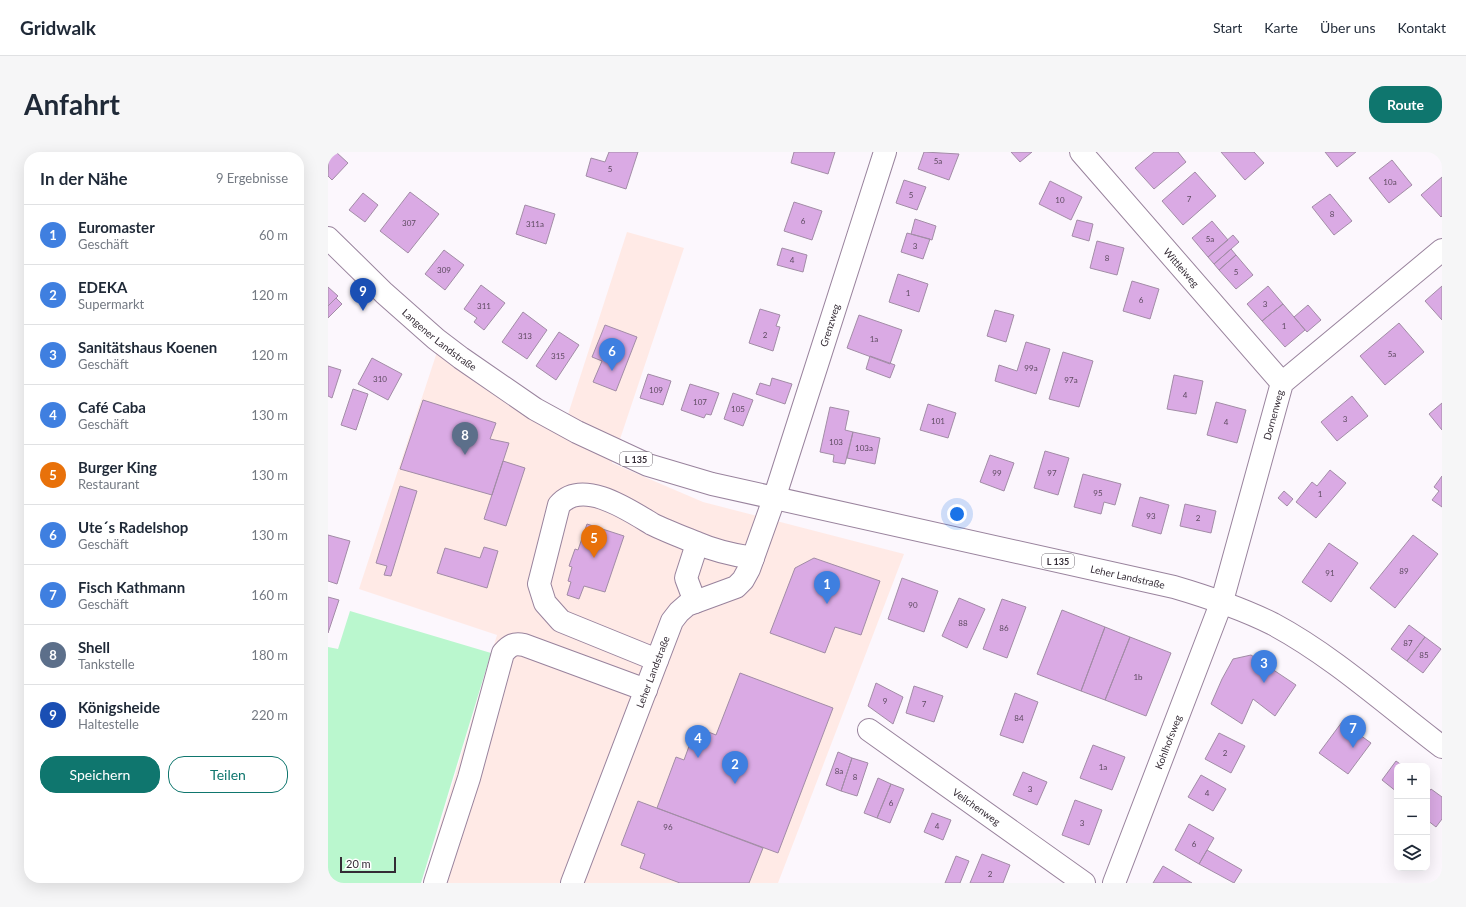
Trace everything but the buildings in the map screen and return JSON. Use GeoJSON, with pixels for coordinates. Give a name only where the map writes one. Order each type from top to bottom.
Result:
{"type":"FeatureCollection","features":[{"type":"Feature","properties":{"kind":"street","name":"Grenzweg"},"geometry":{"type":"LineString","coordinates":[[774,498],[885,152]]}},
{"type":"Feature","properties":{"kind":"street","name":"Wittleiweg"},"geometry":{"type":"LineString","coordinates":[[1081,152],[1282,383]]}},
{"type":"Feature","properties":{"kind":"street","name":"Langener Landstraße"},"geometry":{"type":"LineString","coordinates":[[328,238],[384,293],[436,339],[535,409],[564,426]]}},
{"type":"Feature","properties":{"kind":"street","name":"Dornenweg"},"geometry":{"type":"LineString","coordinates":[[1222,601],[1282,383],[1442,250]]}},
{"type":"Feature","properties":{"kind":"street","name":"Leher Landstraße"},"geometry":{"type":"LineString","coordinates":[[564,426],[648,465],[712,484],[1174,587],[1222,601],[1273,625],[1327,659],[1442,747]]}},
{"type":"Feature","properties":{"kind":"street"},"geometry":{"type":"LineString","coordinates":[[657,660],[561,621],[545,604],[539,584],[560,505],[566,497],[573,494],[592,495],[620,505],[653,524],[697,544],[721,552],[753,558]]}},
{"type":"Feature","properties":{"kind":"street","name":"Leher Landstraße"},"geometry":{"type":"LineString","coordinates":[[572,883],[672,621],[687,605],[736,587],[744,580],[774,498]]}},
{"type":"Feature","properties":{"kind":"street"},"geometry":{"type":"LineString","coordinates":[[695,602],[686,578],[697,544]]}},
{"type":"Feature","properties":{"kind":"street","name":"Kohlhofsweg"},"geometry":{"type":"LineString","coordinates":[[1114,883],[1222,601]]}},
{"type":"Feature","properties":{"kind":"street"},"geometry":{"type":"LineString","coordinates":[[435,883],[469,778],[503,653],[507,648],[512,644],[524,645],[646,690]]}},
{"type":"Feature","properties":{"kind":"street","name":"Veilchenweg"},"geometry":{"type":"LineString","coordinates":[[869,730],[1084,883]]}},
{"type":"Feature","properties":{"kind":"shaded area"},"geometry":{"type":"Polygon","coordinates":[[[627,232],[684,248],[612,463],[703,502],[904,554],[778,883],[423,883],[497,635],[359,589],[437,352],[561,436],[627,232]]]}},
{"type":"Feature","properties":{"kind":"green space"},"geometry":{"type":"Polygon","coordinates":[[[350,611],[491,653],[421,883],[328,883],[328,647],[338,649],[350,611]]]}},
{"type":"Feature","properties":{"kind":"place","name":"Königsheide"},"geometry":{"type":"Point","coordinates":[363,311]}},
{"type":"Feature","properties":{"kind":"place","name":"Ute´s Radelshop"},"geometry":{"type":"Point","coordinates":[612,371]}},
{"type":"Feature","properties":{"kind":"place","name":"Shell"},"geometry":{"type":"Point","coordinates":[465,455]}},
{"type":"Feature","properties":{"kind":"place","name":"Burger King"},"geometry":{"type":"Point","coordinates":[594,558]}},
{"type":"Feature","properties":{"kind":"place","name":"Euromaster"},"geometry":{"type":"Point","coordinates":[827,604]}},
{"type":"Feature","properties":{"kind":"place","name":"Sanitätshaus Koenen"},"geometry":{"type":"Point","coordinates":[1264,683]}},
{"type":"Feature","properties":{"kind":"place","name":"Fisch Kathmann"},"geometry":{"type":"Point","coordinates":[1353,748]}},
{"type":"Feature","properties":{"kind":"place","name":"Café Caba"},"geometry":{"type":"Point","coordinates":[698,758]}},
{"type":"Feature","properties":{"kind":"place","name":"EDEKA"},"geometry":{"type":"Point","coordinates":[735,784]}}]}
